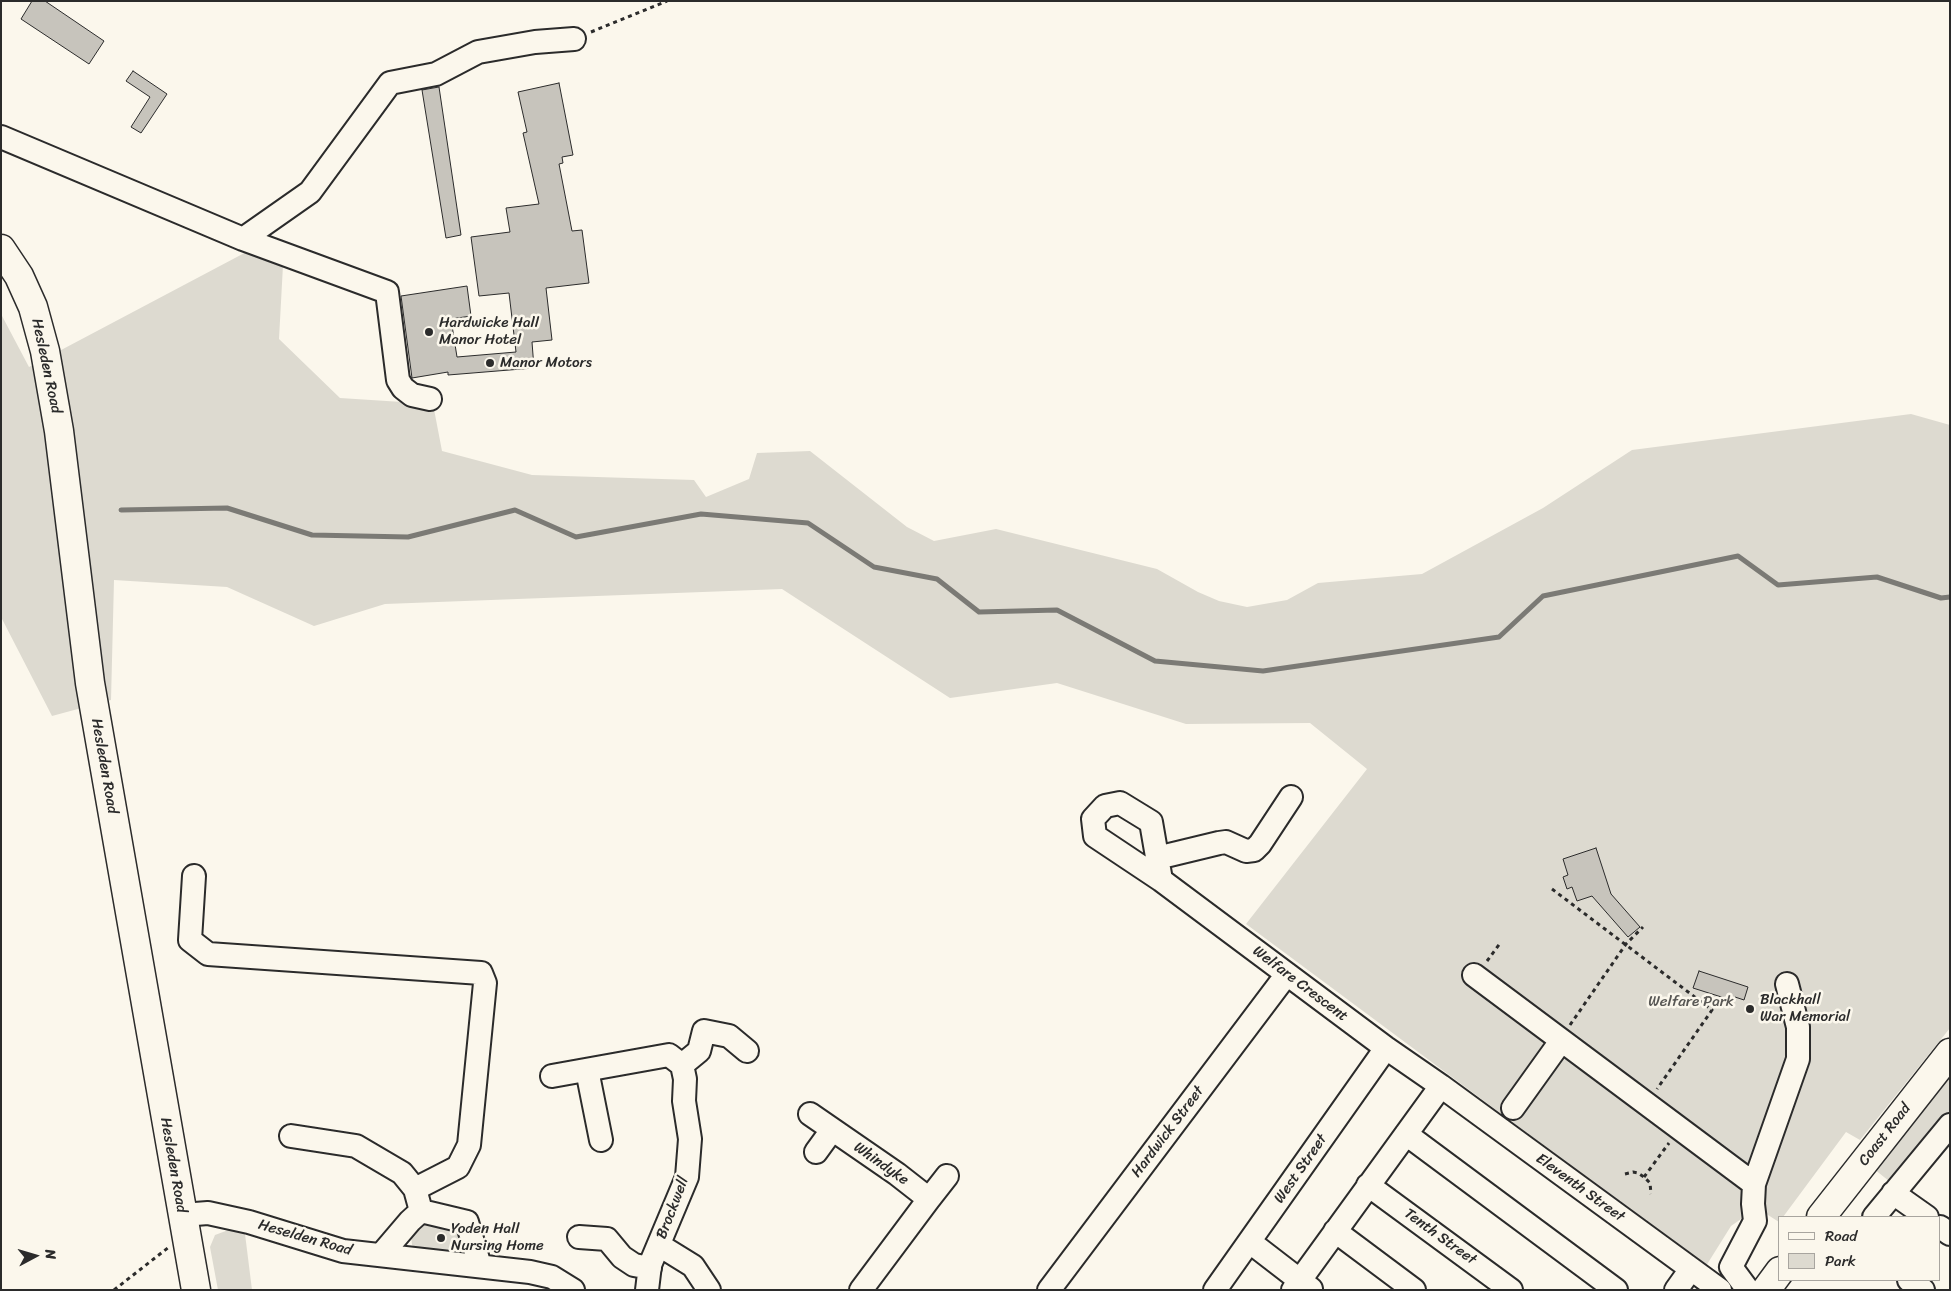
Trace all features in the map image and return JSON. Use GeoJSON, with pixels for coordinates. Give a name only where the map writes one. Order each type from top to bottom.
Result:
{"type":"FeatureCollection","features":[{"type":"Feature","properties":{"kind":"main road","name":"Hesleden Road"},"geometry":{"type":"LineString","coordinates":[[1,249],[19,276],[33,307],[45,351],[59,431],[90,683],[196,1290]]}},
{"type":"Feature","properties":{"kind":"main road","name":"Coast Road"},"geometry":{"type":"LineString","coordinates":[[1822,1216],[1950,1053]]}},
{"type":"Feature","properties":{"kind":"main road"},"geometry":{"type":"LineString","coordinates":[[1766,1290],[1778,1274]]}},
{"type":"Feature","properties":{"kind":"street"},"geometry":{"type":"LineString","coordinates":[[243,239],[310,192],[390,83],[436,74],[478,52],[535,42],[574,39]]}},
{"type":"Feature","properties":{"kind":"street"},"geometry":{"type":"LineString","coordinates":[[1,137],[243,239],[386,292],[398,380],[403,388],[412,395],[430,399]]}},
{"type":"Feature","properties":{"kind":"street","name":"Welfare Crescent"},"geometry":{"type":"LineString","coordinates":[[1291,797],[1254,850],[1246,851],[1231,844],[1219,843],[1159,869],[1287,974],[1386,1048],[1441,1086]]}},
{"type":"Feature","properties":{"kind":"street"},"geometry":{"type":"LineString","coordinates":[[194,876],[190,940],[208,954],[481,973],[485,983],[469,1145],[458,1167],[415,1188]]}},
{"type":"Feature","properties":{"kind":"street","name":"Hardwick Street"},"geometry":{"type":"LineString","coordinates":[[1049,1290],[1287,974]]}},
{"type":"Feature","properties":{"kind":"street"},"geometry":{"type":"LineString","coordinates":[[1476,976],[1564,1034],[1646,1104],[1754,1184]]}},
{"type":"Feature","properties":{"kind":"street"},"geometry":{"type":"LineString","coordinates":[[1748,1290],[1731,1267],[1755,1220],[1753,1204],[1754,1184],[1798,1059],[1798,1027],[1787,984]]}},
{"type":"Feature","properties":{"kind":"street"},"geometry":{"type":"LineString","coordinates":[[552,1076],[669,1056],[682,1065],[699,1051],[704,1031],[729,1036],[747,1051]]}},
{"type":"Feature","properties":{"kind":"street"},"geometry":{"type":"LineString","coordinates":[[1513,1108],[1564,1034]]}},
{"type":"Feature","properties":{"kind":"street","name":"West Street"},"geometry":{"type":"LineString","coordinates":[[1216,1290],[1386,1048]]}},
{"type":"Feature","properties":{"kind":"street","name":"Brockwell"},"geometry":{"type":"LineString","coordinates":[[649,1279],[659,1246],[687,1177],[690,1139],[684,1101],[685,1079],[682,1065]]}},
{"type":"Feature","properties":{"kind":"street"},"geometry":{"type":"LineString","coordinates":[[586,1070],[601,1140]]}},
{"type":"Feature","properties":{"kind":"street"},"geometry":{"type":"LineString","coordinates":[[1250,1242],[1301,1287],[1335,1231],[1441,1086]]}},
{"type":"Feature","properties":{"kind":"street","name":"Eleventh Street"},"geometry":{"type":"LineString","coordinates":[[1441,1086],[1720,1290]]}},
{"type":"Feature","properties":{"kind":"street","name":"Whindyke"},"geometry":{"type":"LineString","coordinates":[[810,1114],[897,1174],[929,1200]]}},
{"type":"Feature","properties":{"kind":"street"},"geometry":{"type":"LineString","coordinates":[[1875,1216],[1893,1193],[1942,1149],[1950,1125]]}},
{"type":"Feature","properties":{"kind":"street"},"geometry":{"type":"LineString","coordinates":[[816,1152],[832,1130]]}},
{"type":"Feature","properties":{"kind":"street"},"geometry":{"type":"LineString","coordinates":[[1406,1134],[1616,1290]]}},
{"type":"Feature","properties":{"kind":"street"},"geometry":{"type":"LineString","coordinates":[[291,1136],[356,1146],[402,1173],[415,1188],[421,1212]]}},
{"type":"Feature","properties":{"kind":"street"},"geometry":{"type":"LineString","coordinates":[[862,1290],[947,1176]]}},
{"type":"Feature","properties":{"kind":"street","name":"Tenth Street"},"geometry":{"type":"LineString","coordinates":[[1368,1185],[1512,1290]]}},
{"type":"Feature","properties":{"kind":"street"},"geometry":{"type":"LineString","coordinates":[[1893,1193],[1926,1216]]}},
{"type":"Feature","properties":{"kind":"street"},"geometry":{"type":"LineString","coordinates":[[381,1255],[410,1221],[421,1212]]}},
{"type":"Feature","properties":{"kind":"street"},"geometry":{"type":"LineString","coordinates":[[421,1212],[468,1222],[480,1266]]}},
{"type":"Feature","properties":{"kind":"street","name":"Heselden Road"},"geometry":{"type":"LineString","coordinates":[[184,1227],[208,1213],[249,1222],[343,1251],[530,1272],[552,1277],[573,1290]]}},
{"type":"Feature","properties":{"kind":"street"},"geometry":{"type":"LineString","coordinates":[[1335,1231],[1414,1290]]}},
{"type":"Feature","properties":{"kind":"street"},"geometry":{"type":"LineString","coordinates":[[579,1237],[607,1239],[622,1257],[649,1279]]}},
{"type":"Feature","properties":{"kind":"street"},"geometry":{"type":"LineString","coordinates":[[659,1246],[693,1266],[709,1290]]}},
{"type":"Feature","properties":{"kind":"street"},"geometry":{"type":"LineString","coordinates":[[1676,1290],[1691,1269]]}},
{"type":"Feature","properties":{"kind":"street"},"geometry":{"type":"LineString","coordinates":[[1910,1281],[1923,1290]]}},
{"type":"Feature","properties":{"kind":"path"},"geometry":{"type":"LineString","coordinates":[[574,39],[667,1]]}},
{"type":"Feature","properties":{"kind":"path"},"geometry":{"type":"LineString","coordinates":[[1552,889],[1712,1010],[1646,1104]]}},
{"type":"Feature","properties":{"kind":"path"},"geometry":{"type":"LineString","coordinates":[[1564,1034],[1626,944],[1642,927]]}},
{"type":"Feature","properties":{"kind":"path"},"geometry":{"type":"LineString","coordinates":[[1476,976],[1501,942]]}},
{"type":"Feature","properties":{"kind":"path"},"geometry":{"type":"LineString","coordinates":[[1644,1177],[1679,1128]]}},
{"type":"Feature","properties":{"kind":"path"},"geometry":{"type":"LineString","coordinates":[[1625,1174],[1633,1172],[1644,1177],[1650,1183],[1651,1194]]}},
{"type":"Feature","properties":{"kind":"path"},"geometry":{"type":"LineString","coordinates":[[114,1290],[170,1246],[184,1227]]}},
{"type":"Feature","properties":{"kind":"green space","name":"Welfare Park"},"geometry":{"type":"Polygon","coordinates":[[[252,249],[283,265],[279,339],[340,398],[433,404],[442,451],[532,475],[694,480],[706,497],[749,479],[757,453],[810,451],[907,527],[934,541],[996,529],[1157,569],[1198,592],[1219,601],[1247,607],[1287,600],[1318,583],[1422,574],[1543,508],[1632,450],[1911,414],[1950,425],[1950,1028],[1860,1140],[1846,1132],[1784,1216],[1778,1216],[1778,1221],[1757,1208],[1731,1226],[1706,1266],[1246,924],[1367,769],[1310,723],[1186,724],[1057,683],[950,698],[782,589],[385,604],[314,626],[227,587],[114,580],[111,700],[52,716],[1,617],[1,314],[29,367],[252,249]]]}},
{"type":"Feature","properties":{"kind":"green space"},"geometry":{"type":"Polygon","coordinates":[[[1950,1071],[1950,1111],[1889,1181],[1874,1169],[1950,1071]]]}},
{"type":"Feature","properties":{"kind":"green space"},"geometry":{"type":"Polygon","coordinates":[[[428,1219],[463,1228],[469,1246],[463,1254],[419,1252],[412,1245],[411,1234],[428,1219]]]}},
{"type":"Feature","properties":{"kind":"green space"},"geometry":{"type":"Polygon","coordinates":[[[231,1229],[245,1234],[252,1290],[218,1290],[210,1247],[215,1235],[231,1229]]]}},
{"type":"Feature","properties":{"kind":"building"},"geometry":{"type":"Polygon","coordinates":[[[32,1],[45,1],[104,41],[89,64],[21,19],[32,1]]]}},
{"type":"Feature","properties":{"kind":"building"},"geometry":{"type":"Polygon","coordinates":[[[133,71],[167,94],[141,133],[131,127],[150,97],[126,81],[133,71]]]}},
{"type":"Feature","properties":{"kind":"building"},"geometry":{"type":"Polygon","coordinates":[[[559,83],[573,155],[562,157],[563,163],[559,164],[572,231],[582,230],[589,283],[546,288],[552,340],[532,342],[534,368],[448,375],[448,372],[412,378],[401,296],[467,286],[471,316],[451,319],[457,357],[516,352],[509,293],[479,296],[471,237],[510,232],[506,208],[539,204],[523,133],[527,132],[518,92],[559,83]]]}},
{"type":"Feature","properties":{"kind":"building"},"geometry":{"type":"Polygon","coordinates":[[[439,87],[461,235],[446,238],[422,90],[439,87]]]}},
{"type":"Feature","properties":{"kind":"building"},"geometry":{"type":"Polygon","coordinates":[[[1596,848],[1611,894],[1640,927],[1628,937],[1592,896],[1577,901],[1572,887],[1567,889],[1563,877],[1568,875],[1563,859],[1596,848]]]}},
{"type":"Feature","properties":{"kind":"building"},"geometry":{"type":"Polygon","coordinates":[[[1699,971],[1748,987],[1744,1000],[1735,997],[1734,1001],[1693,988],[1699,971]]]}},
{"type":"Feature","properties":{"kind":"waterway"},"geometry":{"type":"LineString","coordinates":[[121,510],[227,508],[312,535],[408,537],[515,510],[576,537],[701,514],[808,523],[874,567],[937,579],[979,612],[1057,610],[1155,661],[1263,671],[1499,637],[1543,596],[1738,556],[1778,585],[1877,577],[1941,598],[1950,597]]}},
{"type":"Feature","properties":{"kind":"place","name":"Hardwicke Hall Manor Hotel"},"geometry":{"type":"Point","coordinates":[429,332]}},
{"type":"Feature","properties":{"kind":"place","name":"Manor Motors"},"geometry":{"type":"Point","coordinates":[490,363]}},
{"type":"Feature","properties":{"kind":"place","name":"Blackhall War Memorial"},"geometry":{"type":"Point","coordinates":[1750,1009]}},
{"type":"Feature","properties":{"kind":"place","name":"Yoden Hall Nursing Home"},"geometry":{"type":"Point","coordinates":[441,1238]}}]}
